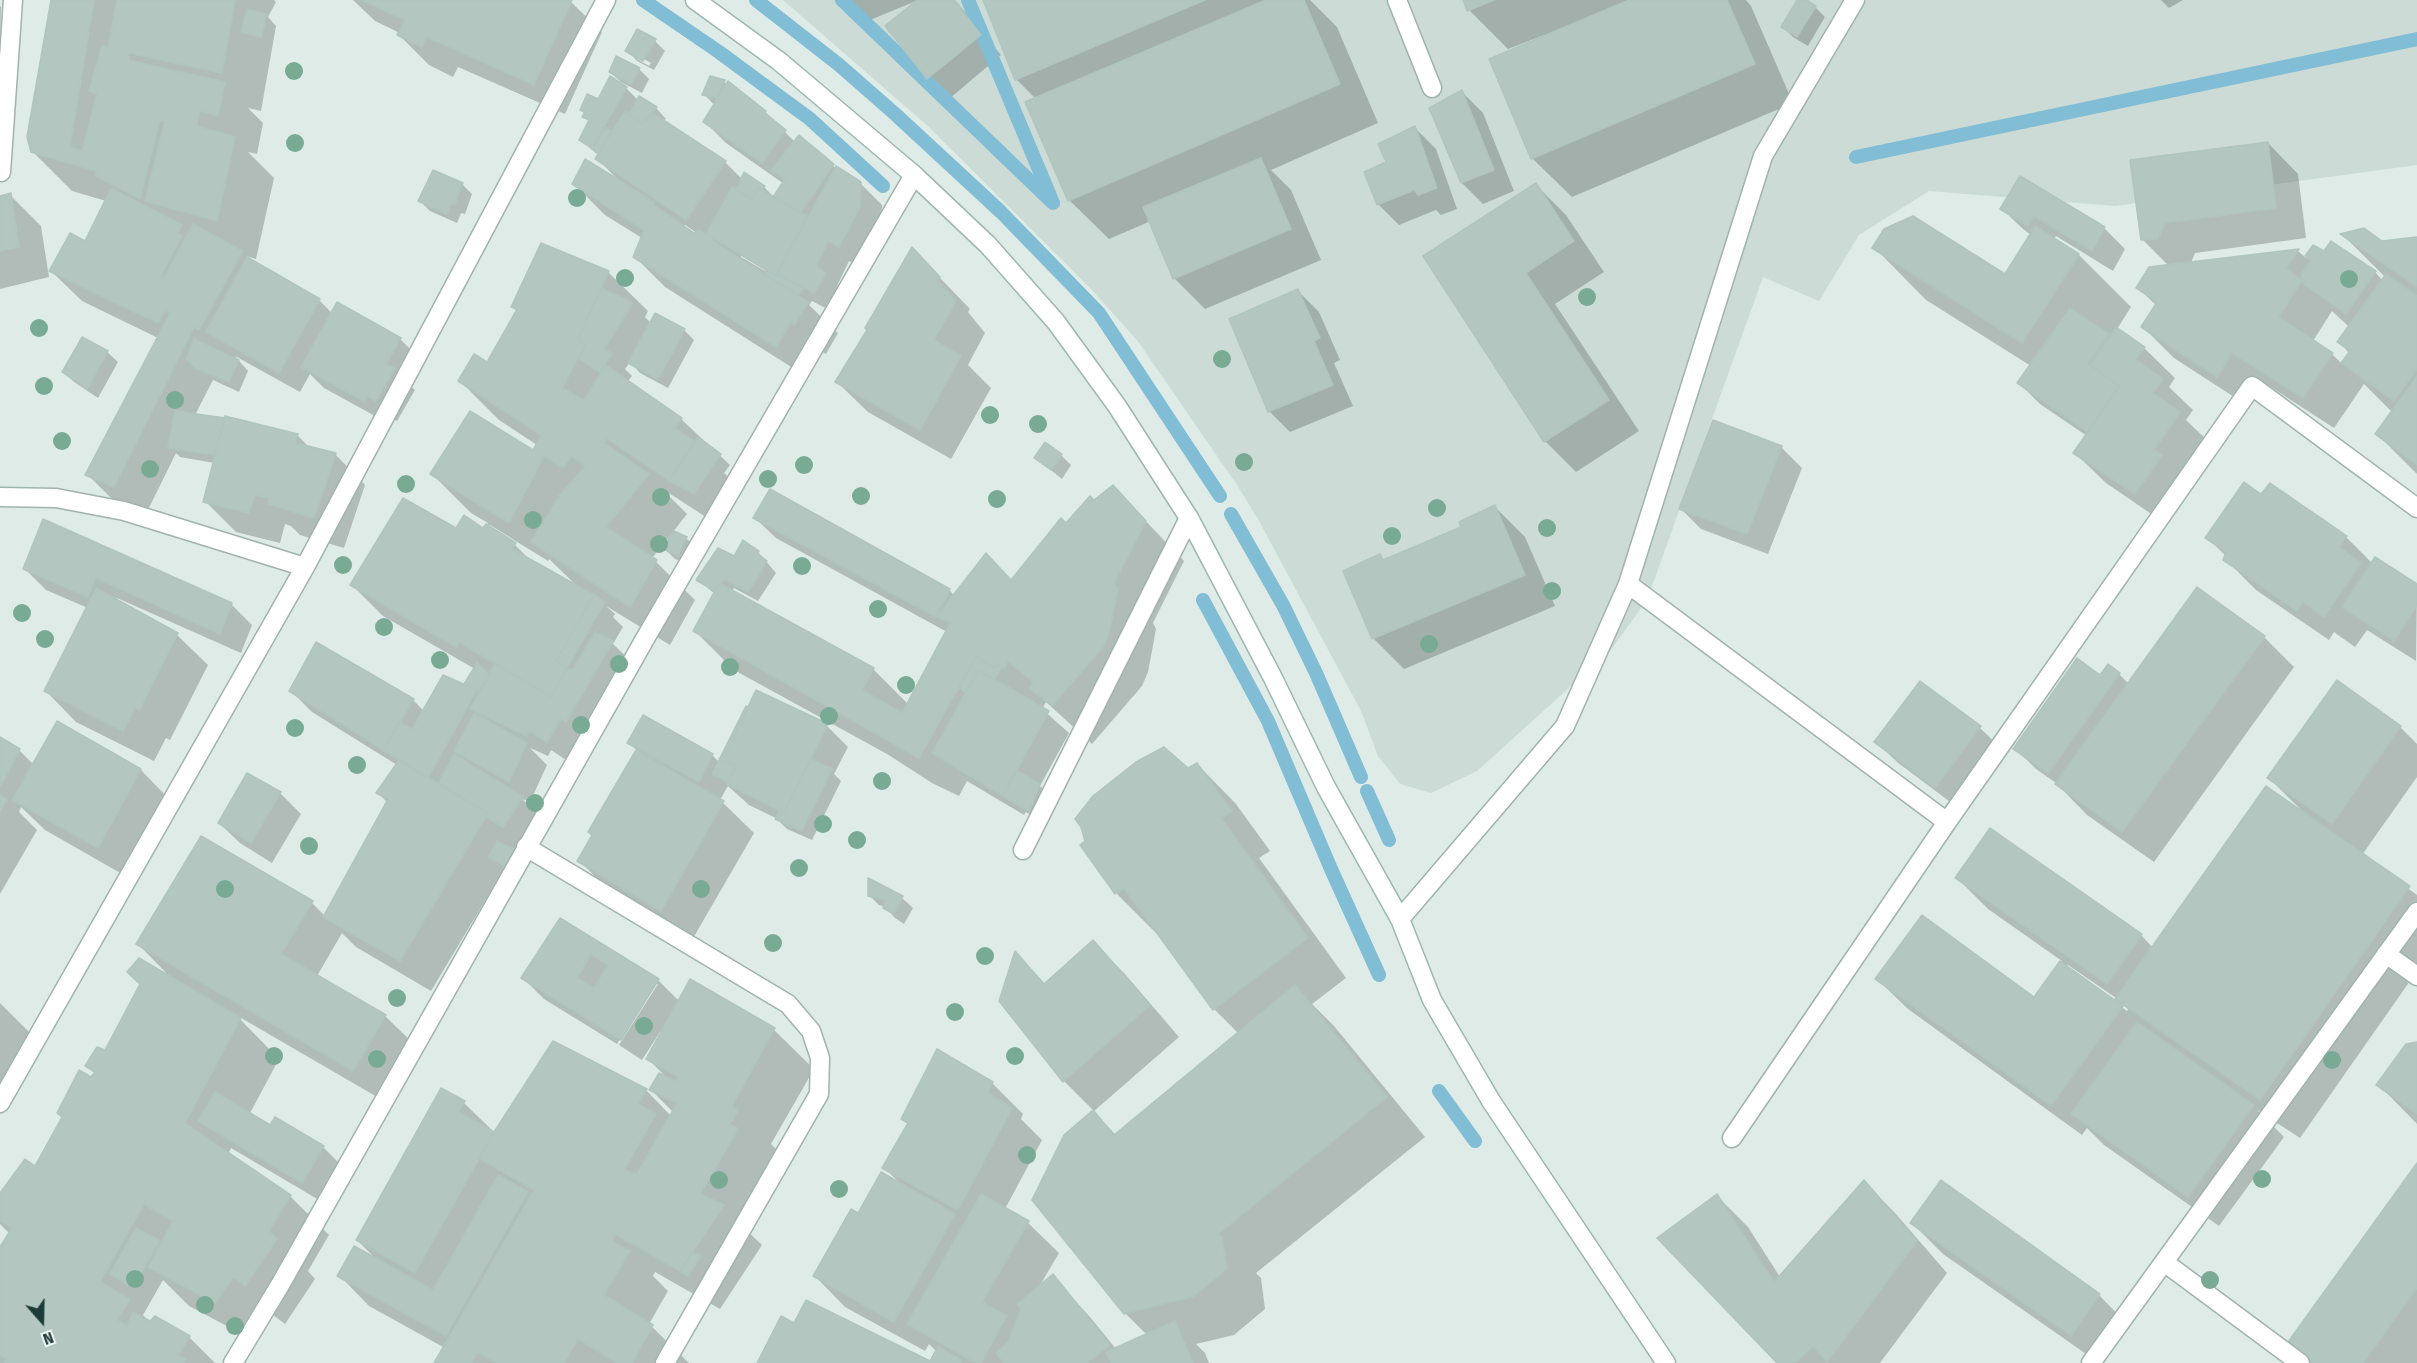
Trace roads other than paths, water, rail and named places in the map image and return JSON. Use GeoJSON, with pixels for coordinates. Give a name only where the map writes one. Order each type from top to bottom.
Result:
{"type":"FeatureCollection","features":[{"type":"Feature","properties":{"kind":"street"},"geometry":{"type":"LineString","coordinates":[[2,172],[14,0]]}},
{"type":"Feature","properties":{"kind":"street"},"geometry":{"type":"LineString","coordinates":[[0,1104],[305,567],[606,0]]}},
{"type":"Feature","properties":{"kind":"street"},"geometry":{"type":"LineString","coordinates":[[695,0],[779,61],[914,176],[988,245],[1056,322],[1117,406],[1189,518],[1273,678],[1326,787],[1400,920],[1432,1000],[1491,1101],[1666,1363]]}},
{"type":"Feature","properties":{"kind":"street"},"geometry":{"type":"LineString","coordinates":[[1397,0],[1432,88]]}},
{"type":"Feature","properties":{"kind":"street"},"geometry":{"type":"LineString","coordinates":[[1400,920],[1565,726],[1628,584],[1763,156],[1855,0]]}},
{"type":"Feature","properties":{"kind":"street"},"geometry":{"type":"LineString","coordinates":[[233,1363],[280,1285],[526,847],[914,176]]}},
{"type":"Feature","properties":{"kind":"street"},"geometry":{"type":"LineString","coordinates":[[1732,1138],[1947,822],[2252,386],[2417,508]]}},
{"type":"Feature","properties":{"kind":"street"},"geometry":{"type":"LineString","coordinates":[[0,497],[56,498],[124,511],[305,567]]}},
{"type":"Feature","properties":{"kind":"street"},"geometry":{"type":"LineString","coordinates":[[1023,850],[1189,518]]}},
{"type":"Feature","properties":{"kind":"street"},"geometry":{"type":"LineString","coordinates":[[1628,584],[1947,822]]}},
{"type":"Feature","properties":{"kind":"street"},"geometry":{"type":"LineString","coordinates":[[526,847],[788,1004],[811,1032],[820,1058],[819,1094],[666,1363]]}},
{"type":"Feature","properties":{"kind":"street"},"geometry":{"type":"LineString","coordinates":[[2091,1363],[2417,912]]}},
{"type":"Feature","properties":{"kind":"street"},"geometry":{"type":"LineString","coordinates":[[2386,954],[2417,976]]}},
{"type":"Feature","properties":{"kind":"street"},"geometry":{"type":"LineString","coordinates":[[2164,1262],[2300,1363]]}},
{"type":"Feature","properties":{"kind":"waterway"},"geometry":{"type":"LineString","coordinates":[[643,0],[810,119],[883,186]]}},
{"type":"Feature","properties":{"kind":"waterway"},"geometry":{"type":"LineString","coordinates":[[756,0],[838,64],[894,113],[1001,212],[1099,313],[1220,496]]}},
{"type":"Feature","properties":{"kind":"waterway"},"geometry":{"type":"LineString","coordinates":[[842,0],[1053,203],[968,0]]}},
{"type":"Feature","properties":{"kind":"waterway"},"geometry":{"type":"LineString","coordinates":[[1856,157],[2417,39]]}},
{"type":"Feature","properties":{"kind":"waterway"},"geometry":{"type":"LineString","coordinates":[[1231,514],[1283,605],[1316,673],[1361,777]]}},
{"type":"Feature","properties":{"kind":"waterway"},"geometry":{"type":"LineString","coordinates":[[1203,600],[1268,721],[1379,975]]}},
{"type":"Feature","properties":{"kind":"waterway"},"geometry":{"type":"LineString","coordinates":[[1367,791],[1389,840]]}},
{"type":"Feature","properties":{"kind":"waterway"},"geometry":{"type":"LineString","coordinates":[[1439,1091],[1475,1141]]}}]}
